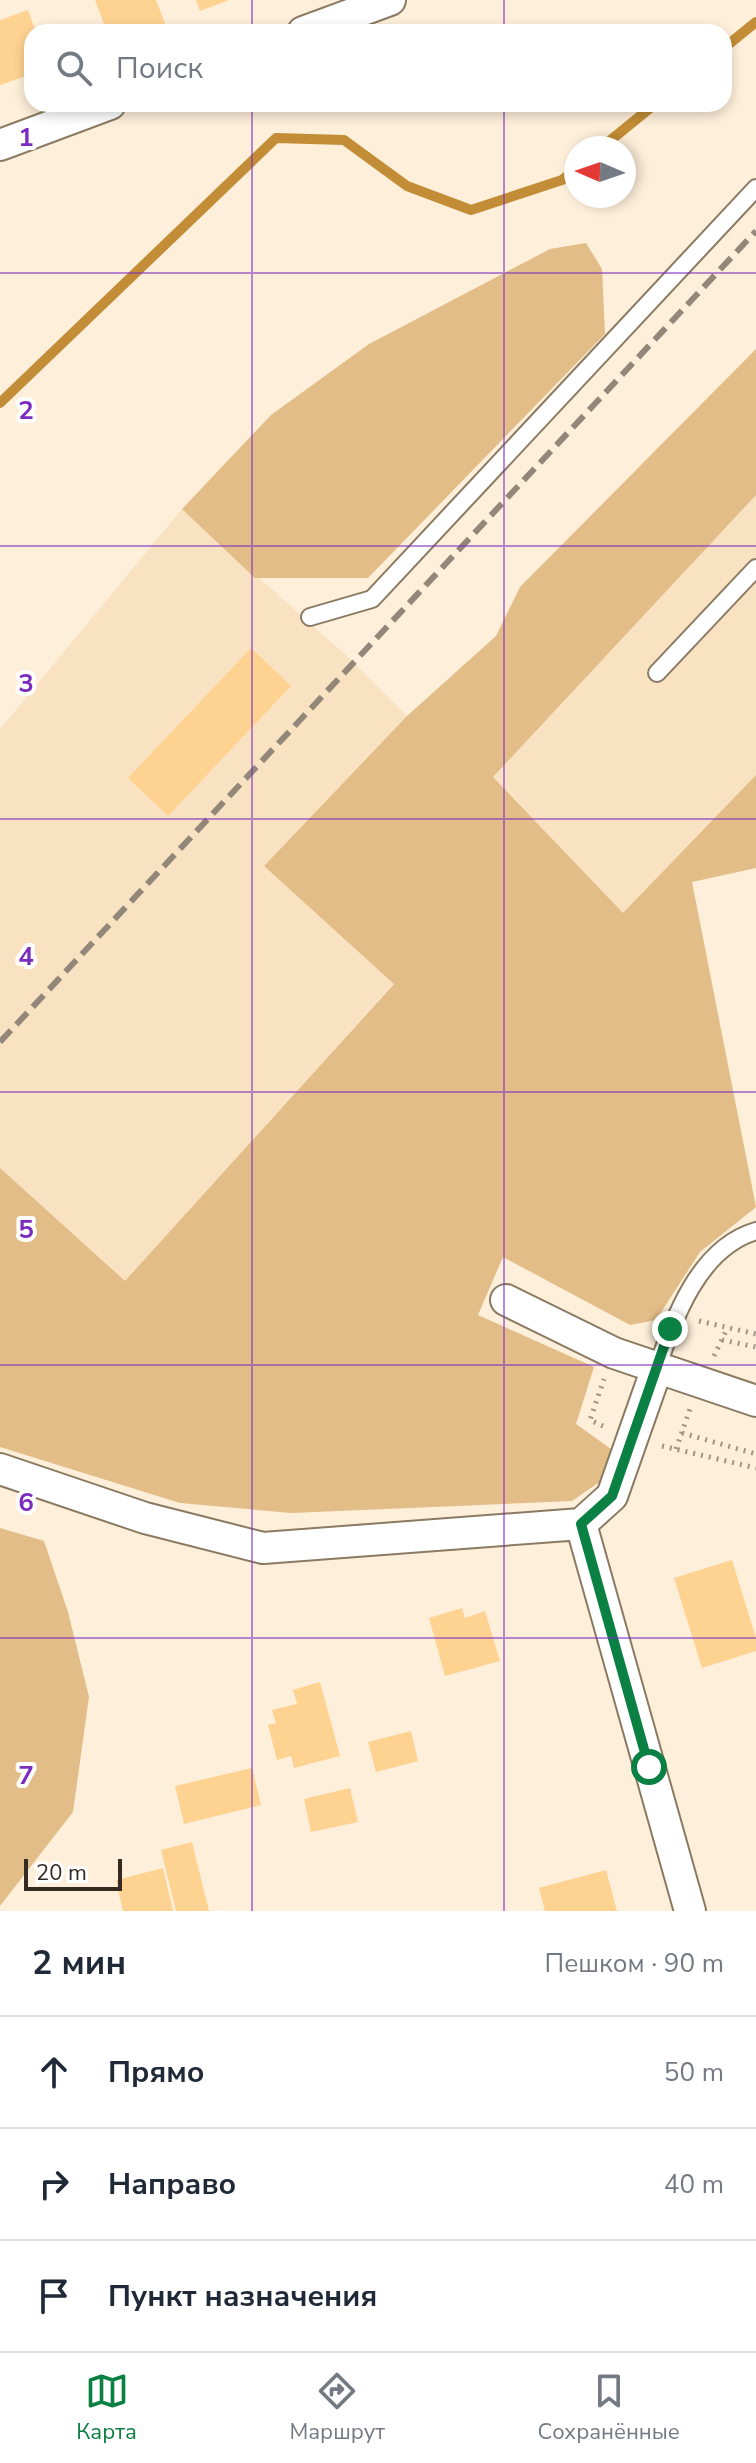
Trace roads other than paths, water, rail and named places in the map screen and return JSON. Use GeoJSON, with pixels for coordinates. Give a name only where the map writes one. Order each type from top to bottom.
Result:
{"type":"FeatureCollection","features":[{"type":"Feature","properties":{"kind":"street"},"geometry":{"type":"LineString","coordinates":[[325,24],[390,0]]}},
{"type":"Feature","properties":{"kind":"street"},"geometry":{"type":"LineString","coordinates":[[0,145],[89,112]]}},
{"type":"Feature","properties":{"kind":"street"},"geometry":{"type":"LineString","coordinates":[[506,1300],[614,1353],[756,1401]]}},
{"type":"Feature","properties":{"kind":"street"},"geometry":{"type":"LineString","coordinates":[[0,1469],[145,1518],[263,1548],[581,1524],[612,1496],[657,1368]]}},
{"type":"Feature","properties":{"kind":"street"},"geometry":{"type":"LineString","coordinates":[[581,1524],[690,1911]]}},
{"type":"Feature","properties":{"kind":"lane"},"geometry":{"type":"LineString","coordinates":[[310,617],[372,599],[756,188]]}},
{"type":"Feature","properties":{"kind":"lane"},"geometry":{"type":"LineString","coordinates":[[657,673],[756,568]]}},
{"type":"Feature","properties":{"kind":"lane"},"geometry":{"type":"LineString","coordinates":[[657,1368],[670,1329],[708,1261],[735,1237],[756,1231]]}},
{"type":"Feature","properties":{"kind":"waterway"},"geometry":{"type":"LineString","coordinates":[[732,42],[756,22]]}},
{"type":"Feature","properties":{"kind":"waterway"},"geometry":{"type":"LineString","coordinates":[[616,136],[645,112]]}},
{"type":"Feature","properties":{"kind":"waterway"},"geometry":{"type":"LineString","coordinates":[[0,403],[276,138],[344,140],[407,186],[471,210],[564,178]]}},
{"type":"Feature","properties":{"kind":"railway"},"geometry":{"type":"LineString","coordinates":[[0,1042],[756,231]]}}]}
